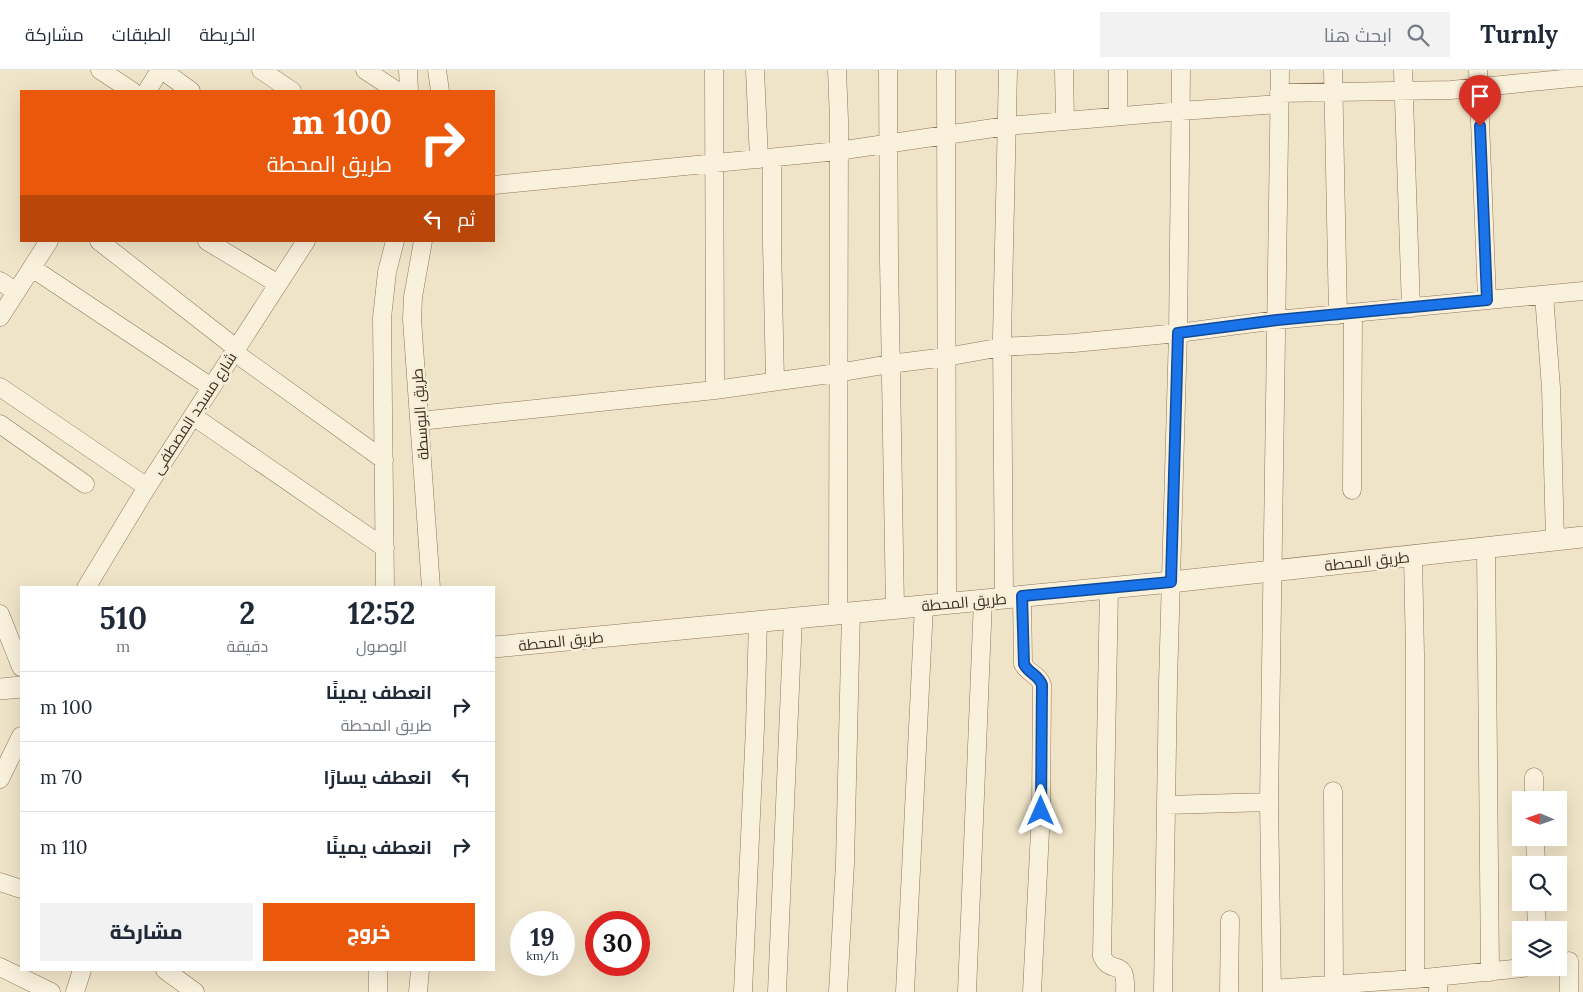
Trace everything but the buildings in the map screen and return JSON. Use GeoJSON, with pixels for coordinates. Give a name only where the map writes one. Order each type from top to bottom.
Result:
{"type":"FeatureCollection","features":[{"type":"Feature","properties":{"kind":"street"},"geometry":{"type":"LineString","coordinates":[[100,70],[130,90]]}},
{"type":"Feature","properties":{"kind":"street"},"geometry":{"type":"LineString","coordinates":[[148,90],[161,70],[190,90]]}},
{"type":"Feature","properties":{"kind":"street"},"geometry":{"type":"LineString","coordinates":[[261,70],[291,90]]}},
{"type":"Feature","properties":{"kind":"street"},"geometry":{"type":"LineString","coordinates":[[365,70],[395,90]]}},
{"type":"Feature","properties":{"kind":"street"},"geometry":{"type":"LineString","coordinates":[[408,70],[409,90]]}},
{"type":"Feature","properties":{"kind":"street"},"geometry":{"type":"LineString","coordinates":[[437,70],[440,90]]}},
{"type":"Feature","properties":{"kind":"street"},"geometry":{"type":"LineString","coordinates":[[714,70],[715,390]]}},
{"type":"Feature","properties":{"kind":"street"},"geometry":{"type":"LineString","coordinates":[[755,70],[772,244],[775,381]]}},
{"type":"Feature","properties":{"kind":"street"},"geometry":{"type":"LineString","coordinates":[[837,70],[838,373],[844,613],[845,863],[838,992]]}},
{"type":"Feature","properties":{"kind":"street"},"geometry":{"type":"LineString","coordinates":[[888,70],[894,608]]}},
{"type":"Feature","properties":{"kind":"street"},"geometry":{"type":"LineString","coordinates":[[946,70],[948,604]]}},
{"type":"Feature","properties":{"kind":"street"},"geometry":{"type":"LineString","coordinates":[[1008,70],[1002,347],[1013,597],[1024,664],[1026,669],[1039,679],[1042,685],[1041,811],[1032,992]]}},
{"type":"Feature","properties":{"kind":"street"},"geometry":{"type":"LineString","coordinates":[[1064,70],[1065,121]]}},
{"type":"Feature","properties":{"kind":"street"},"geometry":{"type":"LineString","coordinates":[[1118,70],[1118,116]]}},
{"type":"Feature","properties":{"kind":"street"},"geometry":{"type":"LineString","coordinates":[[1163,992],[1178,333],[1181,70]]}},
{"type":"Feature","properties":{"kind":"street"},"geometry":{"type":"LineString","coordinates":[[1280,70],[1270,802],[1272,990],[1372,987],[1415,979],[1438,984],[1490,972],[1512,969]]}},
{"type":"Feature","properties":{"kind":"street"},"geometry":{"type":"LineString","coordinates":[[1333,70],[1332,92],[1345,314],[1352,490]]}},
{"type":"Feature","properties":{"kind":"street"},"geometry":{"type":"LineString","coordinates":[[1403,70],[1411,308]]}},
{"type":"Feature","properties":{"kind":"street"},"geometry":{"type":"LineString","coordinates":[[495,185],[838,151],[1007,126],[1181,111],[1332,92],[1451,90],[1478,79],[1554,75],[1583,77]]}},
{"type":"Feature","properties":{"kind":"street"},"geometry":{"type":"LineString","coordinates":[[1478,79],[1487,300]]}},
{"type":"Feature","properties":{"kind":"street"},"geometry":{"type":"LineString","coordinates":[[0,317],[48,242]]}},
{"type":"Feature","properties":{"kind":"street"},"geometry":{"type":"LineString","coordinates":[[99,242],[235,350],[384,460]]}},
{"type":"Feature","properties":{"kind":"street"},"geometry":{"type":"LineString","coordinates":[[209,242],[278,284]]}},
{"type":"Feature","properties":{"kind":"street","name":"شارع مسجد المصطفى"},"geometry":{"type":"LineString","coordinates":[[87,586],[147,487],[305,242]]}},
{"type":"Feature","properties":{"kind":"street"},"geometry":{"type":"LineString","coordinates":[[385,586],[382,318],[387,272],[395,242]]}},
{"type":"Feature","properties":{"kind":"street","name":"طريق البوسطة"},"geometry":{"type":"LineString","coordinates":[[423,242],[412,312],[431,586]]}},
{"type":"Feature","properties":{"kind":"street"},"geometry":{"type":"LineString","coordinates":[[32,268],[211,387]]}},
{"type":"Feature","properties":{"kind":"street"},"geometry":{"type":"LineString","coordinates":[[0,281],[16,292]]}},
{"type":"Feature","properties":{"kind":"street"},"geometry":{"type":"LineString","coordinates":[[420,420],[715,390],[946,357],[1002,347],[1074,343],[1178,333],[1277,320],[1583,291]]}},
{"type":"Feature","properties":{"kind":"street"},"geometry":{"type":"LineString","coordinates":[[1544,295],[1550,388],[1555,540]]}},
{"type":"Feature","properties":{"kind":"street"},"geometry":{"type":"LineString","coordinates":[[0,387],[147,487]]}},
{"type":"Feature","properties":{"kind":"street"},"geometry":{"type":"LineString","coordinates":[[193,416],[385,548]]}},
{"type":"Feature","properties":{"kind":"street"},"geometry":{"type":"LineString","coordinates":[[0,424],[85,484]]}},
{"type":"Feature","properties":{"kind":"street","name":"طريق المحطة"},"geometry":{"type":"LineString","coordinates":[[495,647],[1171,582],[1583,537]]}},
{"type":"Feature","properties":{"kind":"street"},"geometry":{"type":"LineString","coordinates":[[1486,548],[1490,972]]}},
{"type":"Feature","properties":{"kind":"street"},"geometry":{"type":"LineString","coordinates":[[1413,556],[1415,655],[1415,979]]}},
{"type":"Feature","properties":{"kind":"street"},"geometry":{"type":"LineString","coordinates":[[1109,588],[1102,956],[1108,964],[1123,971],[1125,975],[1125,992]]}},
{"type":"Feature","properties":{"kind":"street"},"geometry":{"type":"LineString","coordinates":[[967,992],[983,600]]}},
{"type":"Feature","properties":{"kind":"street"},"geometry":{"type":"LineString","coordinates":[[905,992],[924,606]]}},
{"type":"Feature","properties":{"kind":"street"},"geometry":{"type":"LineString","coordinates":[[0,614],[20,664]]}},
{"type":"Feature","properties":{"kind":"street"},"geometry":{"type":"LineString","coordinates":[[777,992],[793,618]]}},
{"type":"Feature","properties":{"kind":"street"},"geometry":{"type":"LineString","coordinates":[[743,992],[758,621]]}},
{"type":"Feature","properties":{"kind":"street"},"geometry":{"type":"LineString","coordinates":[[0,689],[20,687]]}},
{"type":"Feature","properties":{"kind":"street"},"geometry":{"type":"LineString","coordinates":[[0,779],[20,738]]}},
{"type":"Feature","properties":{"kind":"street"},"geometry":{"type":"LineString","coordinates":[[1534,777],[1534,791]]}},
{"type":"Feature","properties":{"kind":"street"},"geometry":{"type":"LineString","coordinates":[[1333,791],[1334,988]]}},
{"type":"Feature","properties":{"kind":"street"},"geometry":{"type":"LineString","coordinates":[[1166,805],[1270,802]]}},
{"type":"Feature","properties":{"kind":"street"},"geometry":{"type":"LineString","coordinates":[[0,882],[20,889]]}},
{"type":"Feature","properties":{"kind":"street"},"geometry":{"type":"LineString","coordinates":[[1229,992],[1230,920]]}},
{"type":"Feature","properties":{"kind":"street"},"geometry":{"type":"LineString","coordinates":[[1569,992],[1570,961]]}},
{"type":"Feature","properties":{"kind":"street"},"geometry":{"type":"LineString","coordinates":[[0,967],[51,992]]}},
{"type":"Feature","properties":{"kind":"street"},"geometry":{"type":"LineString","coordinates":[[75,992],[82,971]]}},
{"type":"Feature","properties":{"kind":"street"},"geometry":{"type":"LineString","coordinates":[[166,971],[195,992]]}},
{"type":"Feature","properties":{"kind":"street"},"geometry":{"type":"LineString","coordinates":[[378,971],[378,992]]}},
{"type":"Feature","properties":{"kind":"street"},"geometry":{"type":"LineString","coordinates":[[418,992],[420,971]]}},
{"type":"Feature","properties":{"kind":"route"},"geometry":{"type":"LineString","coordinates":[[1041,811],[1042,685],[1039,679],[1026,669],[1024,664],[1022,596],[1171,582],[1178,333],[1277,320],[1487,300],[1480,126]]}}]}
